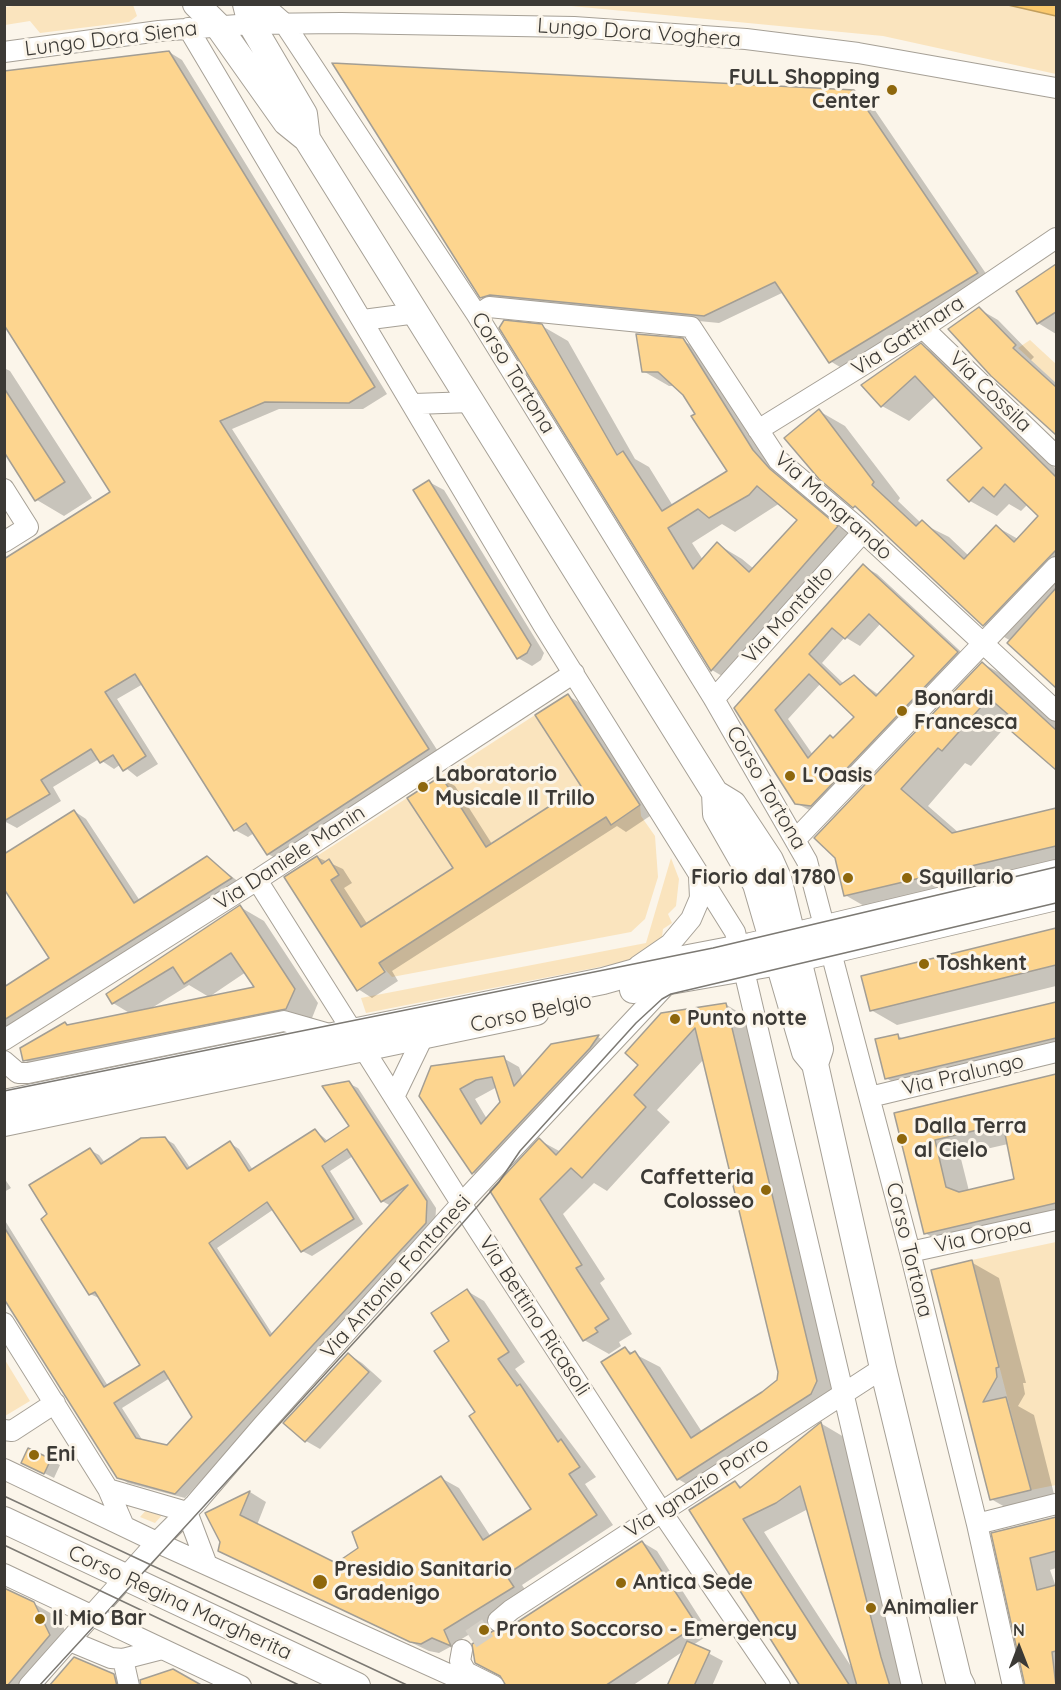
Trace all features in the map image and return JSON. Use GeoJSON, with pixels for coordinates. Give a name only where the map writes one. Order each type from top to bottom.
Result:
{"type":"FeatureCollection","features":[{"type":"Feature","properties":{"kind":"main road","name":"Corso Tortona"},"geometry":{"type":"LineString","coordinates":[[196,4],[218,26],[286,122],[307,138],[715,793],[733,804],[770,860],[778,878],[785,949],[805,1052],[815,1064],[883,1368],[959,1683]]}},
{"type":"Feature","properties":{"kind":"main road","name":"Corso Tortona"},"geometry":{"type":"LineString","coordinates":[[253,11],[304,114],[307,138]]}},
{"type":"Feature","properties":{"kind":"main road","name":"Corso Belgio"},"geometry":{"type":"LineString","coordinates":[[829,939],[1056,873]]}},
{"type":"Feature","properties":{"kind":"main road","name":"Corso Belgio"},"geometry":{"type":"LineString","coordinates":[[4,1123],[625,975],[678,960],[742,957],[1056,897]]}},
{"type":"Feature","properties":{"kind":"main road","name":"Corso Belgio"},"geometry":{"type":"LineString","coordinates":[[4,1103],[351,1039],[423,1037],[670,981],[742,957]]}},
{"type":"Feature","properties":{"kind":"main road","name":"Corso Regina Margherita"},"geometry":{"type":"LineString","coordinates":[[4,1520],[357,1686]]}},
{"type":"Feature","properties":{"kind":"street","name":"Lungo Dora Voghera"},"geometry":{"type":"LineString","coordinates":[[218,26],[253,11],[284,23],[573,27],[746,39],[858,53],[1056,88]]}},
{"type":"Feature","properties":{"kind":"street","name":"Corso Tortona"},"geometry":{"type":"LineString","coordinates":[[284,23],[477,315],[714,699],[807,861],[910,1252],[977,1524],[1013,1686]]}},
{"type":"Feature","properties":{"kind":"street","name":"Lungo Dora Siena"},"geometry":{"type":"LineString","coordinates":[[4,52],[218,26]]}},
{"type":"Feature","properties":{"kind":"street"},"geometry":{"type":"LineString","coordinates":[[188,28],[226,97],[414,404],[543,625],[735,932],[912,1686]]}},
{"type":"Feature","properties":{"kind":"street","name":"Via Gattinara"},"geometry":{"type":"LineString","coordinates":[[758,430],[923,328],[1056,238]]}},
{"type":"Feature","properties":{"kind":"street","name":"Via Mongrando"},"geometry":{"type":"LineString","coordinates":[[477,315],[489,307],[691,327],[778,460],[863,532],[983,646],[1056,711]]}},
{"type":"Feature","properties":{"kind":"street"},"geometry":{"type":"LineString","coordinates":[[363,320],[417,313]]}},
{"type":"Feature","properties":{"kind":"street","name":"Via Cossila"},"geometry":{"type":"LineString","coordinates":[[923,328],[1056,456]]}},
{"type":"Feature","properties":{"kind":"street"},"geometry":{"type":"LineString","coordinates":[[414,404],[472,402]]}},
{"type":"Feature","properties":{"kind":"street"},"geometry":{"type":"LineString","coordinates":[[4,489],[28,527],[4,542]]}},
{"type":"Feature","properties":{"kind":"street","name":"Via Montalto"},"geometry":{"type":"LineString","coordinates":[[714,699],[863,532]]}},
{"type":"Feature","properties":{"kind":"street"},"geometry":{"type":"LineString","coordinates":[[796,839],[983,646],[1056,567]]}},
{"type":"Feature","properties":{"kind":"street","name":"Via Daniele Manin"},"geometry":{"type":"LineString","coordinates":[[4,1040],[257,880],[574,673]]}},
{"type":"Feature","properties":{"kind":"street"},"geometry":{"type":"LineString","coordinates":[[625,975],[670,944],[691,919],[700,898],[701,882],[698,870]]}},
{"type":"Feature","properties":{"kind":"street","name":"Via Bettino Ricasoli"},"geometry":{"type":"LineString","coordinates":[[257,880],[351,1039],[394,1096],[461,1204],[661,1511],[780,1686]]}},
{"type":"Feature","properties":{"kind":"street","name":"Via Antonio Fontanesi"},"geometry":{"type":"LineString","coordinates":[[29,1686],[461,1204],[670,981]]}},
{"type":"Feature","properties":{"kind":"street","name":"Corso Belgio"},"geometry":{"type":"LineString","coordinates":[[4,1061],[18,1073],[28,1073],[284,1021],[351,1039]]}},
{"type":"Feature","properties":{"kind":"street"},"geometry":{"type":"LineString","coordinates":[[394,1096],[423,1037]]}},
{"type":"Feature","properties":{"kind":"street","name":"Via Pralungo"},"geometry":{"type":"LineString","coordinates":[[870,1097],[1056,1052]]}},
{"type":"Feature","properties":{"kind":"street","name":"Via Oropa"},"geometry":{"type":"LineString","coordinates":[[910,1252],[1056,1220]]}},
{"type":"Feature","properties":{"kind":"street"},"geometry":{"type":"LineString","coordinates":[[4,1323],[108,1489],[124,1526]]}},
{"type":"Feature","properties":{"kind":"street","name":"Via Ignazio Porro"},"geometry":{"type":"LineString","coordinates":[[505,1615],[883,1368]]}},
{"type":"Feature","properties":{"kind":"street"},"geometry":{"type":"LineString","coordinates":[[4,1430],[12,1431],[55,1402]]}},
{"type":"Feature","properties":{"kind":"street"},"geometry":{"type":"LineString","coordinates":[[4,1469],[157,1542],[474,1686]]}},
{"type":"Feature","properties":{"kind":"street"},"geometry":{"type":"LineString","coordinates":[[108,1489],[187,1512],[207,1565]]}},
{"type":"Feature","properties":{"kind":"street"},"geometry":{"type":"LineString","coordinates":[[977,1524],[1056,1504]]}},
{"type":"Feature","properties":{"kind":"street"},"geometry":{"type":"LineString","coordinates":[[4,1574],[241,1686]]}},
{"type":"Feature","properties":{"kind":"street"},"geometry":{"type":"LineString","coordinates":[[70,1641],[111,1658],[123,1659],[162,1649]]}},
{"type":"Feature","properties":{"kind":"street"},"geometry":{"type":"LineString","coordinates":[[466,1644],[460,1661],[466,1672],[494,1686]]}},
{"type":"Feature","properties":{"kind":"street"},"geometry":{"type":"LineString","coordinates":[[123,1659],[129,1686]]}},
{"type":"Feature","properties":{"kind":"shaded area"},"geometry":{"type":"Polygon","coordinates":[[[29,4],[133,5],[137,16],[129,22],[40,33],[30,21],[5,25],[5,7],[29,4]]]}},
{"type":"Feature","properties":{"kind":"shaded area"},"geometry":{"type":"Polygon","coordinates":[[[561,5],[1008,5],[1056,16],[1056,74],[883,36],[561,5]]]}},
{"type":"Feature","properties":{"kind":"shaded area"},"geometry":{"type":"Polygon","coordinates":[[[1008,5],[1056,5],[1056,16],[1008,5]]]}},
{"type":"Feature","properties":{"kind":"shaded area"},"geometry":{"type":"Polygon","coordinates":[[[1030,340],[1056,364],[1056,383],[1018,348],[1030,340]]]}},
{"type":"Feature","properties":{"kind":"shaded area"},"geometry":{"type":"Polygon","coordinates":[[[535,715],[585,783],[486,847],[441,776],[535,715]]]}},
{"type":"Feature","properties":{"kind":"shaded area"},"geometry":{"type":"Polygon","coordinates":[[[407,798],[453,868],[358,929],[317,856],[407,798]]]}},
{"type":"Feature","properties":{"kind":"shaded area"},"geometry":{"type":"Polygon","coordinates":[[[640,805],[641,816],[655,836],[658,877],[645,919],[631,932],[392,977],[379,963],[606,817],[611,824],[640,805]]]}},
{"type":"Feature","properties":{"kind":"shaded area"},"geometry":{"type":"Polygon","coordinates":[[[671,858],[679,879],[676,906],[668,914],[672,923],[663,929],[662,937],[655,947],[644,949],[640,959],[366,1013],[361,998],[646,943],[671,858]]]}},
{"type":"Feature","properties":{"kind":"shaded area"},"geometry":{"type":"Polygon","coordinates":[[[1056,1242],[1056,1485],[1031,1490],[972,1260],[1056,1242]]]}},
{"type":"Feature","properties":{"kind":"shaded area"},"geometry":{"type":"Polygon","coordinates":[[[5,1360],[30,1401],[5,1416],[4,1415],[5,1360]]]}},
{"type":"Feature","properties":{"kind":"shaded area"},"geometry":{"type":"Polygon","coordinates":[[[148,1508],[164,1513],[155,1523],[140,1517],[148,1508]]]}},
{"type":"Feature","properties":{"kind":"building"},"geometry":{"type":"Polygon","coordinates":[[[169,51],[375,387],[349,403],[265,402],[220,421],[429,749],[267,855],[246,823],[234,831],[135,674],[105,692],[146,756],[123,771],[113,755],[100,763],[91,749],[41,780],[50,794],[4,821],[4,559],[110,492],[4,325],[4,71],[169,51]]]}},
{"type":"Feature","properties":{"kind":"building"},"geometry":{"type":"Polygon","coordinates":[[[332,63],[854,90],[978,273],[829,363],[775,282],[704,316],[490,295],[480,298],[332,63]]]}},
{"type":"Feature","properties":{"kind":"building"},"geometry":{"type":"Polygon","coordinates":[[[1056,264],[1056,312],[1037,324],[1016,291],[1056,264]]]}},
{"type":"Feature","properties":{"kind":"building"},"geometry":{"type":"Polygon","coordinates":[[[979,307],[1016,345],[1013,348],[1056,387],[1056,435],[991,376],[948,329],[979,307]]]}},
{"type":"Feature","properties":{"kind":"building"},"geometry":{"type":"Polygon","coordinates":[[[504,320],[542,324],[617,455],[623,451],[662,511],[727,471],[691,416],[695,414],[683,395],[658,372],[642,372],[636,334],[683,338],[753,450],[770,469],[838,526],[711,671],[499,328],[504,320]],[[757,486],[749,495],[709,518],[698,509],[668,528],[693,569],[717,542],[749,572],[797,520],[757,486]]]}},
{"type":"Feature","properties":{"kind":"building"},"geometry":{"type":"Polygon","coordinates":[[[921,343],[1056,477],[1056,550],[983,626],[855,506],[853,508],[819,479],[784,438],[819,409],[874,482],[872,485],[916,526],[922,520],[964,559],[996,525],[1014,542],[1038,516],[1005,484],[994,497],[983,487],[969,502],[947,480],[982,448],[915,376],[881,407],[861,385],[921,343]]]}},
{"type":"Feature","properties":{"kind":"building"},"geometry":{"type":"Polygon","coordinates":[[[4,388],[65,482],[35,501],[4,452],[4,388]]]}},
{"type":"Feature","properties":{"kind":"building"},"geometry":{"type":"Polygon","coordinates":[[[429,480],[531,645],[527,653],[517,659],[413,490],[429,480]]]}},
{"type":"Feature","properties":{"kind":"building"},"geometry":{"type":"Polygon","coordinates":[[[863,564],[958,652],[811,806],[795,804],[734,708],[863,564]],[[869,614],[845,639],[832,628],[809,654],[840,685],[854,675],[876,696],[914,656],[869,614]],[[809,674],[775,710],[808,758],[830,735],[833,738],[854,717],[809,674]]]}},
{"type":"Feature","properties":{"kind":"building"},"geometry":{"type":"Polygon","coordinates":[[[1056,588],[1056,688],[1007,643],[1056,588]]]}},
{"type":"Feature","properties":{"kind":"building"},"geometry":{"type":"Polygon","coordinates":[[[982,662],[1056,730],[1056,770],[1011,731],[1018,723],[989,698],[942,751],[938,748],[901,789],[952,833],[1056,808],[1056,846],[844,896],[835,858],[814,838],[982,662]]]}},
{"type":"Feature","properties":{"kind":"building"},"geometry":{"type":"Polygon","coordinates":[[[568,694],[640,805],[611,825],[606,817],[379,963],[385,972],[357,991],[284,877],[317,856],[322,864],[329,859],[339,875],[331,880],[361,927],[453,868],[407,798],[441,776],[486,847],[581,786],[535,715],[568,694]]]}},
{"type":"Feature","properties":{"kind":"building"},"geometry":{"type":"Polygon","coordinates":[[[74,810],[134,903],[207,856],[232,878],[4,1020],[4,987],[49,958],[4,889],[4,854],[74,810]]]}},
{"type":"Feature","properties":{"kind":"building"},"geometry":{"type":"Polygon","coordinates":[[[240,905],[295,989],[286,1009],[23,1061],[20,1048],[65,1022],[67,1025],[254,987],[231,953],[184,984],[173,967],[112,1004],[106,994],[240,905]]]}},
{"type":"Feature","properties":{"kind":"building"},"geometry":{"type":"Polygon","coordinates":[[[1056,928],[1056,965],[870,1011],[861,976],[1056,928]]]}},
{"type":"Feature","properties":{"kind":"building"},"geometry":{"type":"Polygon","coordinates":[[[1056,1002],[1056,1038],[885,1079],[875,1039],[898,1034],[899,1039],[1056,1002]]]}},
{"type":"Feature","properties":{"kind":"building"},"geometry":{"type":"Polygon","coordinates":[[[726,1003],[817,1381],[811,1394],[677,1480],[601,1362],[625,1347],[630,1354],[635,1351],[691,1438],[762,1392],[777,1380],[778,1372],[695,1028],[634,1095],[646,1107],[582,1178],[571,1168],[540,1199],[582,1265],[576,1268],[609,1319],[595,1328],[598,1332],[583,1341],[490,1191],[539,1138],[556,1155],[638,1065],[625,1053],[661,1013],[726,1003]]]}},
{"type":"Feature","properties":{"kind":"building"},"geometry":{"type":"Polygon","coordinates":[[[599,1035],[590,1048],[472,1174],[419,1096],[431,1066],[504,1056],[514,1086],[551,1044],[599,1035]],[[492,1077],[476,1080],[460,1089],[481,1124],[500,1102],[492,1077]]]}},
{"type":"Feature","properties":{"kind":"building"},"geometry":{"type":"Polygon","coordinates":[[[1056,1074],[1056,1203],[924,1234],[894,1113],[1056,1074]],[[1003,1124],[935,1140],[946,1187],[959,1192],[1014,1179],[1003,1124]]]}},
{"type":"Feature","properties":{"kind":"building"},"geometry":{"type":"Polygon","coordinates":[[[349,1081],[427,1201],[426,1223],[175,1494],[117,1478],[4,1299],[4,1227],[104,1387],[140,1365],[95,1292],[89,1295],[41,1219],[47,1214],[29,1185],[90,1148],[101,1164],[141,1138],[165,1137],[187,1169],[230,1141],[249,1171],[315,1129],[325,1142],[349,1126],[322,1086],[349,1081]],[[347,1149],[322,1166],[354,1219],[301,1252],[267,1202],[209,1243],[270,1336],[408,1185],[381,1202],[347,1149]],[[164,1371],[114,1403],[136,1438],[167,1445],[192,1417],[164,1371]]]}},
{"type":"Feature","properties":{"kind":"building"},"geometry":{"type":"Polygon","coordinates":[[[972,1260],[999,1367],[996,1368],[997,1377],[983,1402],[1006,1397],[1031,1490],[990,1500],[931,1270],[972,1260]]]}},
{"type":"Feature","properties":{"kind":"building"},"geometry":{"type":"Polygon","coordinates":[[[467,1289],[509,1352],[498,1359],[517,1386],[520,1384],[558,1442],[561,1439],[580,1467],[569,1474],[597,1515],[506,1575],[514,1587],[444,1630],[451,1646],[432,1638],[421,1644],[410,1642],[218,1551],[220,1542],[205,1513],[250,1491],[240,1515],[336,1563],[358,1548],[352,1532],[441,1476],[483,1540],[531,1509],[469,1416],[475,1412],[434,1351],[449,1341],[431,1313],[467,1289]]]}},
{"type":"Feature","properties":{"kind":"building"},"geometry":{"type":"Polygon","coordinates":[[[348,1353],[369,1372],[305,1442],[283,1423],[348,1353]]]}},
{"type":"Feature","properties":{"kind":"building"},"geometry":{"type":"Polygon","coordinates":[[[821,1422],[890,1686],[857,1686],[800,1486],[776,1503],[743,1519],[850,1686],[800,1686],[689,1510],[735,1481],[740,1488],[821,1422]]]}},
{"type":"Feature","properties":{"kind":"building","name":"Eni"},"geometry":{"type":"Polygon","coordinates":[[[28,1448],[51,1459],[44,1474],[21,1463],[28,1448]]]}},
{"type":"Feature","properties":{"kind":"building"},"geometry":{"type":"Polygon","coordinates":[[[1056,1517],[1056,1551],[1030,1558],[1037,1590],[1056,1585],[1056,1651],[1052,1652],[1056,1686],[1025,1686],[991,1533],[1056,1517]]]}},
{"type":"Feature","properties":{"kind":"building","name":"Antica Sede"},"geometry":{"type":"Polygon","coordinates":[[[642,1541],[697,1625],[605,1686],[506,1686],[500,1676],[475,1663],[472,1644],[493,1631],[505,1630],[642,1541]]]}},
{"type":"Feature","properties":{"kind":"building"},"geometry":{"type":"Polygon","coordinates":[[[4,1588],[34,1602],[50,1635],[7,1686],[4,1686],[4,1588]]]}},
{"type":"Feature","properties":{"kind":"building"},"geometry":{"type":"Polygon","coordinates":[[[687,1641],[710,1651],[694,1686],[667,1686],[687,1641]]]}},
{"type":"Feature","properties":{"kind":"building"},"geometry":{"type":"Polygon","coordinates":[[[74,1657],[114,1674],[117,1686],[49,1686],[74,1657]]]}},
{"type":"Feature","properties":{"kind":"building"},"geometry":{"type":"Polygon","coordinates":[[[173,1669],[203,1686],[141,1686],[140,1680],[173,1669]]]}},
{"type":"Feature","properties":{"kind":"tunnel"},"geometry":{"type":"LineString","coordinates":[[471,1639],[498,1621]]}},
{"type":"Feature","properties":{"kind":"tram line"},"geometry":{"type":"LineString","coordinates":[[4,1091],[713,948],[1056,867]]}},
{"type":"Feature","properties":{"kind":"tram line"},"geometry":{"type":"LineString","coordinates":[[39,1686],[437,1252],[499,1182],[520,1151],[636,1023],[662,999],[671,994],[1056,903]]}},
{"type":"Feature","properties":{"kind":"tram line"},"geometry":{"type":"LineString","coordinates":[[4,1496],[409,1686]]}},
{"type":"Feature","properties":{"kind":"tram line"},"geometry":{"type":"LineString","coordinates":[[4,1545],[301,1686]]}},
{"type":"Feature","properties":{"kind":"place","name":"FULL Shopping Center"},"geometry":{"type":"Point","coordinates":[892,90]}},
{"type":"Feature","properties":{"kind":"place","name":"Bonardi Francesca"},"geometry":{"type":"Point","coordinates":[902,711]}},
{"type":"Feature","properties":{"kind":"place","name":"L'Oasis"},"geometry":{"type":"Point","coordinates":[790,776]}},
{"type":"Feature","properties":{"kind":"place","name":"Laboratorio Musicale Il Trillo"},"geometry":{"type":"Point","coordinates":[423,787]}},
{"type":"Feature","properties":{"kind":"place","name":"Fiorio dal 1780"},"geometry":{"type":"Point","coordinates":[848,878]}},
{"type":"Feature","properties":{"kind":"place","name":"Squillario"},"geometry":{"type":"Point","coordinates":[907,878]}},
{"type":"Feature","properties":{"kind":"place","name":"Toshkent"},"geometry":{"type":"Point","coordinates":[924,964]}},
{"type":"Feature","properties":{"kind":"place","name":"Punto notte"},"geometry":{"type":"Point","coordinates":[675,1019]}},
{"type":"Feature","properties":{"kind":"place","name":"Dalla Terra al Cielo"},"geometry":{"type":"Point","coordinates":[902,1139]}},
{"type":"Feature","properties":{"kind":"place","name":"Caffetteria Colosseo"},"geometry":{"type":"Point","coordinates":[766,1190]}},
{"type":"Feature","properties":{"kind":"place","name":"Eni"},"geometry":{"type":"Point","coordinates":[34,1455]}},
{"type":"Feature","properties":{"kind":"place","name":"Presidio Sanitario Gradenigo"},"geometry":{"type":"Point","coordinates":[320,1582]}},
{"type":"Feature","properties":{"kind":"place","name":"Antica Sede"},"geometry":{"type":"Point","coordinates":[621,1583]}},
{"type":"Feature","properties":{"kind":"place","name":"Animalier"},"geometry":{"type":"Point","coordinates":[871,1608]}},
{"type":"Feature","properties":{"kind":"place","name":"Il Mio Bar"},"geometry":{"type":"Point","coordinates":[40,1619]}},
{"type":"Feature","properties":{"kind":"place","name":"Pronto Soccorso - Emergency"},"geometry":{"type":"Point","coordinates":[484,1630]}}]}
